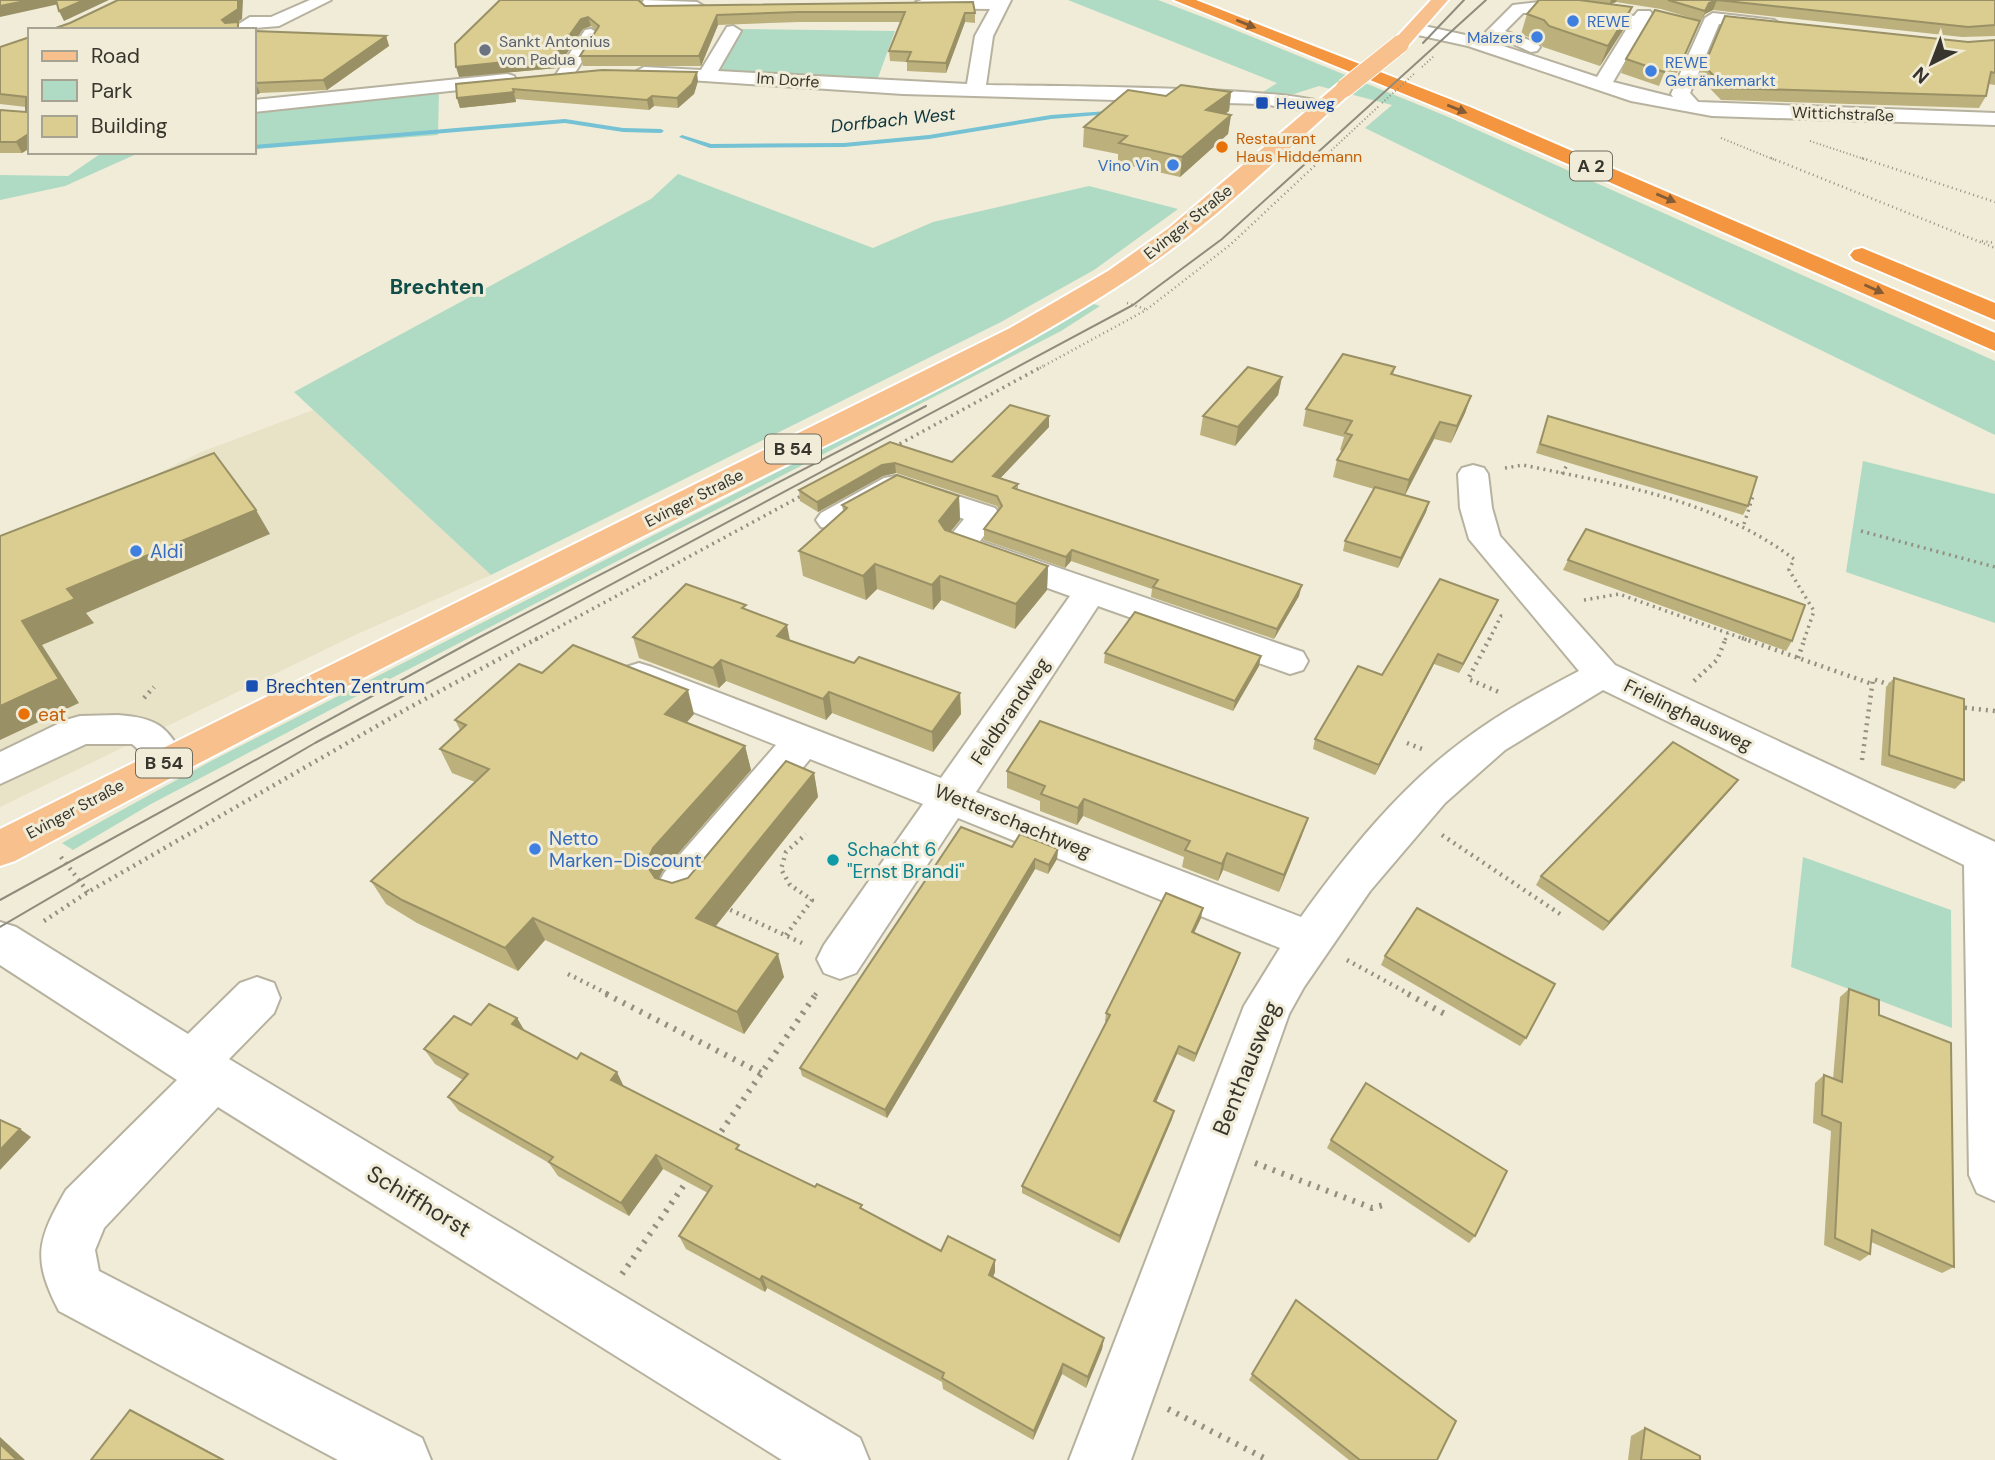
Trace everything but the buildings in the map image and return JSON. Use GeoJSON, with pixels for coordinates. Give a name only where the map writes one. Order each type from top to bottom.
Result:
{"type":"FeatureCollection","features":[{"type":"Feature","properties":{"kind":"highway","name":"A 2"},"geometry":{"type":"LineString","coordinates":[[1182,0],[1474,116],[1995,343]]}},
{"type":"Feature","properties":{"kind":"highway"},"geometry":{"type":"LineString","coordinates":[[1227,0],[1516,111]]}},
{"type":"Feature","properties":{"kind":"highway"},"geometry":{"type":"LineString","coordinates":[[1847,249],[1995,312]]}},
{"type":"Feature","properties":{"kind":"main road","name":"Evinger Straße"},"geometry":{"type":"LineString","coordinates":[[0,849],[166,761],[911,390],[1059,311],[1120,274],[1170,238],[1400,44],[1415,29],[1434,1]]}},
{"type":"Feature","properties":{"kind":"street"},"geometry":{"type":"LineString","coordinates":[[224,18],[273,23],[323,0]]}},
{"type":"Feature","properties":{"kind":"street"},"geometry":{"type":"LineString","coordinates":[[652,0],[647,8],[715,7]]}},
{"type":"Feature","properties":{"kind":"street"},"geometry":{"type":"LineString","coordinates":[[1552,0],[1648,18]]}},
{"type":"Feature","properties":{"kind":"street"},"geometry":{"type":"LineString","coordinates":[[1691,106],[1680,94],[1711,24],[1707,0]]}},
{"type":"Feature","properties":{"kind":"street"},"geometry":{"type":"LineString","coordinates":[[903,5],[1002,2],[984,36],[976,89]]}},
{"type":"Feature","properties":{"kind":"street"},"geometry":{"type":"LineString","coordinates":[[1524,7],[1648,18],[1606,79],[1494,32],[1519,8],[1524,7]]}},
{"type":"Feature","properties":{"kind":"street"},"geometry":{"type":"LineString","coordinates":[[241,28],[256,21]]}},
{"type":"Feature","properties":{"kind":"street"},"geometry":{"type":"LineString","coordinates":[[1685,24],[1794,28]]}},
{"type":"Feature","properties":{"kind":"street","name":"Wittichstraße"},"geometry":{"type":"LineString","coordinates":[[1415,29],[1473,41],[1606,79],[1654,101],[1718,111],[1995,119]]}},
{"type":"Feature","properties":{"kind":"street"},"geometry":{"type":"LineString","coordinates":[[707,75],[733,30]]}},
{"type":"Feature","properties":{"kind":"street"},"geometry":{"type":"LineString","coordinates":[[590,74],[557,76],[591,34]]}},
{"type":"Feature","properties":{"kind":"street","name":"Im Dorfe"},"geometry":{"type":"LineString","coordinates":[[632,72],[976,89],[1262,98],[1323,107]]}},
{"type":"Feature","properties":{"kind":"street"},"geometry":{"type":"LineString","coordinates":[[256,106],[524,79]]}},
{"type":"Feature","properties":{"kind":"street"},"geometry":{"type":"LineString","coordinates":[[1945,117],[1995,136]]}},
{"type":"Feature","properties":{"kind":"street","name":"Frielinghausweg"},"geometry":{"type":"LineString","coordinates":[[1473,474],[1476,508],[1485,539],[1602,674],[1990,859]]}},
{"type":"Feature","properties":{"kind":"street"},"geometry":{"type":"LineString","coordinates":[[832,520],[895,485],[984,515],[959,545],[1290,661]]}},
{"type":"Feature","properties":{"kind":"street","name":"Feldbrandweg"},"geometry":{"type":"LineString","coordinates":[[840,959],[1091,591]]}},
{"type":"Feature","properties":{"kind":"street","name":"Wetterschachtweg"},"geometry":{"type":"LineString","coordinates":[[611,665],[952,796],[1308,939]]}},
{"type":"Feature","properties":{"kind":"street","name":"Benthausweg"},"geometry":{"type":"LineString","coordinates":[[1100,1460],[1268,1006],[1308,939],[1411,815],[1461,764],[1541,709],[1602,674]]}},
{"type":"Feature","properties":{"kind":"street"},"geometry":{"type":"LineString","coordinates":[[0,769],[80,730],[141,732],[150,737],[166,761]]}},
{"type":"Feature","properties":{"kind":"street"},"geometry":{"type":"LineString","coordinates":[[679,886],[804,738]]}},
{"type":"Feature","properties":{"kind":"street"},"geometry":{"type":"LineString","coordinates":[[1990,859],[1995,1175]]}},
{"type":"Feature","properties":{"kind":"street","name":"Schiffhorst"},"geometry":{"type":"LineString","coordinates":[[7,954],[597,1309],[838,1460]]}},
{"type":"Feature","properties":{"kind":"street"},"geometry":{"type":"LineString","coordinates":[[257,998],[203,1070],[85,1209],[72,1232],[66,1254],[68,1273],[79,1291],[400,1460]]}},
{"type":"Feature","properties":{"kind":"path"},"geometry":{"type":"LineString","coordinates":[[893,447],[1146,310],[1230,245],[1434,56]]}},
{"type":"Feature","properties":{"kind":"path"},"geometry":{"type":"LineString","coordinates":[[1712,135],[1995,246]]}},
{"type":"Feature","properties":{"kind":"path"},"geometry":{"type":"LineString","coordinates":[[1798,138],[1995,202]]}},
{"type":"Feature","properties":{"kind":"path"},"geometry":{"type":"LineString","coordinates":[[1562,474],[1568,463]]}},
{"type":"Feature","properties":{"kind":"path"},"geometry":{"type":"LineString","coordinates":[[1473,474],[1524,465],[1681,499],[1744,524],[1775,542],[1794,559],[1789,570],[1814,611],[1798,658]]}},
{"type":"Feature","properties":{"kind":"path"},"geometry":{"type":"LineString","coordinates":[[7,954],[88,892],[403,711],[808,493]]}},
{"type":"Feature","properties":{"kind":"path"},"geometry":{"type":"LineString","coordinates":[[1744,524],[1753,496]]}},
{"type":"Feature","properties":{"kind":"path"},"geometry":{"type":"LineString","coordinates":[[1861,531],[1995,567]]}},
{"type":"Feature","properties":{"kind":"path"},"geometry":{"type":"LineString","coordinates":[[1541,709],[1468,679],[1501,616],[1619,594],[1871,684]]}},
{"type":"Feature","properties":{"kind":"path"},"geometry":{"type":"LineString","coordinates":[[1668,705],[1717,660],[1728,633]]}},
{"type":"Feature","properties":{"kind":"path"},"geometry":{"type":"LineString","coordinates":[[1858,796],[1871,684],[1873,679],[1897,687]]}},
{"type":"Feature","properties":{"kind":"path"},"geometry":{"type":"LineString","coordinates":[[1946,703],[1995,711]]}},
{"type":"Feature","properties":{"kind":"path"},"geometry":{"type":"LineString","coordinates":[[1411,815],[1560,914]]}},
{"type":"Feature","properties":{"kind":"path"},"geometry":{"type":"LineString","coordinates":[[786,935],[812,900],[792,890],[786,883],[782,860],[786,851],[806,834]]}},
{"type":"Feature","properties":{"kind":"path"},"geometry":{"type":"LineString","coordinates":[[679,886],[840,959],[714,1141]]}},
{"type":"Feature","properties":{"kind":"path"},"geometry":{"type":"LineString","coordinates":[[1308,939],[1445,1014]]}},
{"type":"Feature","properties":{"kind":"path"},"geometry":{"type":"LineString","coordinates":[[568,974],[761,1073]]}},
{"type":"Feature","properties":{"kind":"path"},"geometry":{"type":"LineString","coordinates":[[1215,1147],[1372,1208],[1387,1204]]}},
{"type":"Feature","properties":{"kind":"path"},"geometry":{"type":"LineString","coordinates":[[597,1309],[691,1175]]}},
{"type":"Feature","properties":{"kind":"path"},"geometry":{"type":"LineString","coordinates":[[1126,1388],[1268,1460]]}},
{"type":"Feature","properties":{"kind":"shaded area"},"geometry":{"type":"Polygon","coordinates":[[[313,410],[491,575],[355,635],[0,807],[0,552],[201,452],[313,410]]]}},
{"type":"Feature","properties":{"kind":"green space"},"geometry":{"type":"Polygon","coordinates":[[[1068,0],[1158,0],[1213,21],[1446,116],[1995,361],[1995,435],[1365,128],[1392,105],[1319,86],[1294,94],[1260,94],[1277,83],[1068,0]]]}},
{"type":"Feature","properties":{"kind":"green space"},"geometry":{"type":"Polygon","coordinates":[[[739,29],[895,31],[875,86],[707,75],[739,29]]]}},
{"type":"Feature","properties":{"kind":"green space"},"geometry":{"type":"Polygon","coordinates":[[[439,90],[438,135],[256,149],[256,109],[439,90]]]}},
{"type":"Feature","properties":{"kind":"green space"},"geometry":{"type":"Polygon","coordinates":[[[100,154],[137,154],[65,186],[0,200],[0,175],[68,176],[100,154]]]}},
{"type":"Feature","properties":{"kind":"green space"},"geometry":{"type":"Polygon","coordinates":[[[678,174],[873,248],[933,222],[1089,186],[1178,209],[1094,270],[1001,322],[491,575],[294,392],[651,199],[678,174]]]}},
{"type":"Feature","properties":{"kind":"green space"},"geometry":{"type":"Polygon","coordinates":[[[1094,304],[1100,306],[1061,331],[151,804],[73,850],[62,843],[213,760],[985,366],[1094,304]]]}},
{"type":"Feature","properties":{"kind":"green space"},"geometry":{"type":"Polygon","coordinates":[[[1863,461],[1995,494],[1995,623],[1846,572],[1863,461]]]}},
{"type":"Feature","properties":{"kind":"green space"},"geometry":{"type":"Polygon","coordinates":[[[1803,857],[1951,910],[1952,1028],[1791,967],[1803,857]]]}},
{"type":"Feature","properties":{"kind":"waterway","name":"Dorfbach West"},"geometry":{"type":"LineString","coordinates":[[682,137],[710,146],[844,145],[929,137],[1051,117],[1108,113]]}},
{"type":"Feature","properties":{"kind":"waterway","name":"Dorfbach West"},"geometry":{"type":"LineString","coordinates":[[256,147],[565,121],[623,130],[661,131]]}},
{"type":"Feature","properties":{"kind":"tram line"},"geometry":{"type":"LineString","coordinates":[[1423,43],[1464,0]]}},
{"type":"Feature","properties":{"kind":"tram line"},"geometry":{"type":"LineString","coordinates":[[0,927],[315,743],[1133,305],[1222,239],[1486,0]]}},
{"type":"Feature","properties":{"kind":"tram line"},"geometry":{"type":"LineString","coordinates":[[0,900],[478,638],[926,406]]}},
{"type":"Feature","properties":{"kind":"place","name":"REWE"},"geometry":{"type":"Point","coordinates":[1573,21]}},
{"type":"Feature","properties":{"kind":"place","name":"Malzers"},"geometry":{"type":"Point","coordinates":[1537,37]}},
{"type":"Feature","properties":{"kind":"place","name":"Sankt Antonius von Padua"},"geometry":{"type":"Point","coordinates":[485,50]}},
{"type":"Feature","properties":{"kind":"place","name":"REWE Getränkemarkt"},"geometry":{"type":"Point","coordinates":[1651,71]}},
{"type":"Feature","properties":{"kind":"place","name":"Heuweg"},"geometry":{"type":"Point","coordinates":[1262,103]}},
{"type":"Feature","properties":{"kind":"place","name":"Restaurant Haus Hiddemann"},"geometry":{"type":"Point","coordinates":[1222,147]}},
{"type":"Feature","properties":{"kind":"place","name":"Vino Vin"},"geometry":{"type":"Point","coordinates":[1173,165]}},
{"type":"Feature","properties":{"kind":"place","name":"Aldi"},"geometry":{"type":"Point","coordinates":[136,551]}},
{"type":"Feature","properties":{"kind":"place","name":"Brechten Zentrum"},"geometry":{"type":"Point","coordinates":[252,686]}},
{"type":"Feature","properties":{"kind":"place","name":"eat"},"geometry":{"type":"Point","coordinates":[24,714]}},
{"type":"Feature","properties":{"kind":"place","name":"Netto Marken-Discount"},"geometry":{"type":"Point","coordinates":[535,849]}},
{"type":"Feature","properties":{"kind":"place","name":"Schacht 6 \"Ernst Brandi\""},"geometry":{"type":"Point","coordinates":[833,860]}},
{"type":"Feature","properties":{"kind":"district","name":"Brechten"},"geometry":{"type":"Point","coordinates":[437,287]}}]}
